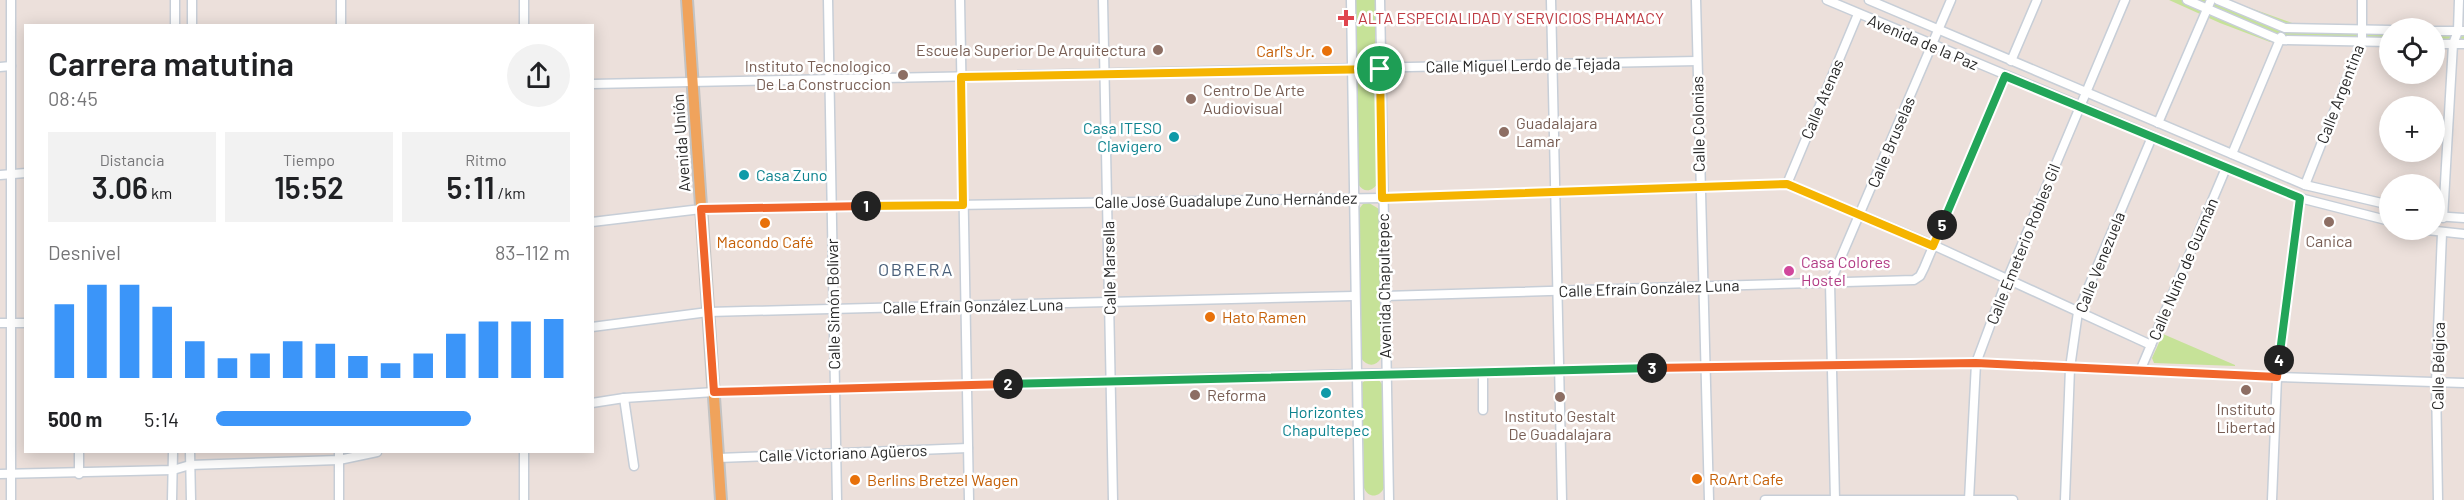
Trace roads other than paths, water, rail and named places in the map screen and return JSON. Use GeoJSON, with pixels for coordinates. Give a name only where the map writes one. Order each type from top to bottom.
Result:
{"type":"FeatureCollection","features":[{"type":"Feature","properties":{"kind":"main road","name":"Avenida Unión"},"geometry":{"type":"LineString","coordinates":[[687,0],[721,500]]}},
{"type":"Feature","properties":{"kind":"street"},"geometry":{"type":"LineString","coordinates":[[11,0],[11,500]]}},
{"type":"Feature","properties":{"kind":"street"},"geometry":{"type":"LineString","coordinates":[[175,0],[175,24]]}},
{"type":"Feature","properties":{"kind":"street"},"geometry":{"type":"LineString","coordinates":[[192,0],[192,24]]}},
{"type":"Feature","properties":{"kind":"street"},"geometry":{"type":"LineString","coordinates":[[341,0],[341,24]]}},
{"type":"Feature","properties":{"kind":"street"},"geometry":{"type":"LineString","coordinates":[[524,0],[524,24]]}},
{"type":"Feature","properties":{"kind":"street","name":"Calle Simón Bolívar"},"geometry":{"type":"LineString","coordinates":[[828,0],[837,500]]}},
{"type":"Feature","properties":{"kind":"street"},"geometry":{"type":"LineString","coordinates":[[960,0],[969,500]]}},
{"type":"Feature","properties":{"kind":"street","name":"Calle Marsella"},"geometry":{"type":"LineString","coordinates":[[1103,0],[1113,500]]}},
{"type":"Feature","properties":{"kind":"street","name":"Avenida Chapultepec"},"geometry":{"type":"LineString","coordinates":[[1351,0],[1359,500]]}},
{"type":"Feature","properties":{"kind":"street","name":"Avenida Chapultepec"},"geometry":{"type":"LineString","coordinates":[[1380,0],[1389,500]]}},
{"type":"Feature","properties":{"kind":"street"},"geometry":{"type":"LineString","coordinates":[[1551,0],[1562,500]]}},
{"type":"Feature","properties":{"kind":"street","name":"Calle Colonias"},"geometry":{"type":"LineString","coordinates":[[1696,0],[1709,500]]}},
{"type":"Feature","properties":{"kind":"street","name":"Avenida de la Paz"},"geometry":{"type":"LineString","coordinates":[[1827,0],[2080,108],[2300,198],[2379,218]]}},
{"type":"Feature","properties":{"kind":"street","name":"Avenida de la Paz"},"geometry":{"type":"LineString","coordinates":[[1869,0],[2305,184],[2379,202]]}},
{"type":"Feature","properties":{"kind":"street","name":"Calle Bruselas"},"geometry":{"type":"LineString","coordinates":[[1835,499],[1830,283],[1951,0]]}},
{"type":"Feature","properties":{"kind":"street"},"geometry":{"type":"LineString","coordinates":[[2011,61],[2037,0]]}},
{"type":"Feature","properties":{"kind":"street","name":"Calle Emeterio Robles Gil"},"geometry":{"type":"LineString","coordinates":[[1969,500],[1976,363],[2007,279],[2125,0]]}},
{"type":"Feature","properties":{"kind":"street"},"geometry":{"type":"LineString","coordinates":[[2187,0],[2209,4],[2280,40],[2379,42]]}},
{"type":"Feature","properties":{"kind":"street"},"geometry":{"type":"LineString","coordinates":[[2218,0],[2285,28],[2379,30]]}},
{"type":"Feature","properties":{"kind":"street","name":"Calle Argentina"},"geometry":{"type":"LineString","coordinates":[[2305,184],[2362,41],[2362,0]]}},
{"type":"Feature","properties":{"kind":"street"},"geometry":{"type":"LineString","coordinates":[[2442,174],[2453,44],[2461,31],[2459,0]]}},
{"type":"Feature","properties":{"kind":"street"},"geometry":{"type":"LineString","coordinates":[[2158,123],[2209,4]]}},
{"type":"Feature","properties":{"kind":"street","name":"Calle Atenas"},"geometry":{"type":"LineString","coordinates":[[1787,184],[1858,14]]}},
{"type":"Feature","properties":{"kind":"street"},"geometry":{"type":"LineString","coordinates":[[2232,154],[2285,28]]}},
{"type":"Feature","properties":{"kind":"street"},"geometry":{"type":"LineString","coordinates":[[2445,31],[2461,31]]}},
{"type":"Feature","properties":{"kind":"street"},"geometry":{"type":"LineString","coordinates":[[2445,44],[2464,44]]}},
{"type":"Feature","properties":{"kind":"street","name":"Calle Miguel Lerdo de Tejada"},"geometry":{"type":"LineString","coordinates":[[594,84],[1697,61]]}},
{"type":"Feature","properties":{"kind":"street"},"geometry":{"type":"LineString","coordinates":[[0,67],[11,66]]}},
{"type":"Feature","properties":{"kind":"street"},"geometry":{"type":"LineString","coordinates":[[1933,246],[2005,76]]}},
{"type":"Feature","properties":{"kind":"street","name":"Calle Venezuela"},"geometry":{"type":"LineString","coordinates":[[2065,500],[2070,368],[2078,312],[2152,137]]}},
{"type":"Feature","properties":{"kind":"street","name":"Calle Nuño de Guzmán"},"geometry":{"type":"LineString","coordinates":[[2140,371],[2226,168]]}},
{"type":"Feature","properties":{"kind":"street"},"geometry":{"type":"LineString","coordinates":[[0,175],[24,173]]}},
{"type":"Feature","properties":{"kind":"street","name":"Calle José Guadalupe Zuno Hernández"},"geometry":{"type":"LineString","coordinates":[[594,222],[701,209],[1382,198],[1787,184],[1933,246],[2151,345]]}},
{"type":"Feature","properties":{"kind":"street"},"geometry":{"type":"LineString","coordinates":[[2272,500],[2277,377],[2300,198]]}},
{"type":"Feature","properties":{"kind":"street"},"geometry":{"type":"LineString","coordinates":[[2445,217],[2464,218]]}},
{"type":"Feature","properties":{"kind":"street"},"geometry":{"type":"LineString","coordinates":[[2445,233],[2464,234]]}},
{"type":"Feature","properties":{"kind":"street","name":"Calle Bélgica"},"geometry":{"type":"LineString","coordinates":[[2438,500],[2436,382],[2442,240]]}},
{"type":"Feature","properties":{"kind":"street","name":"Calle Efraín González Luna"},"geometry":{"type":"LineString","coordinates":[[1384,296],[1914,280],[1920,276],[1933,246]]}},
{"type":"Feature","properties":{"kind":"street","name":"Calle Efraín González Luna"},"geometry":{"type":"LineString","coordinates":[[594,327],[708,312],[1354,296]]}},
{"type":"Feature","properties":{"kind":"street"},"geometry":{"type":"LineString","coordinates":[[0,323],[24,323]]}},
{"type":"Feature","properties":{"kind":"street"},"geometry":{"type":"LineString","coordinates":[[594,403],[624,398],[714,392],[835,388],[1832,364],[1976,363],[2464,383]]}},
{"type":"Feature","properties":{"kind":"street"},"geometry":{"type":"LineString","coordinates":[[1483,372],[1483,410]]}},
{"type":"Feature","properties":{"kind":"street"},"geometry":{"type":"LineString","coordinates":[[624,398],[634,465]]}},
{"type":"Feature","properties":{"kind":"street","name":"Calle Victoriano Agüeros"},"geometry":{"type":"LineString","coordinates":[[718,458],[968,448]]}},
{"type":"Feature","properties":{"kind":"street"},"geometry":{"type":"LineString","coordinates":[[79,453],[79,474]]}},
{"type":"Feature","properties":{"kind":"street"},"geometry":{"type":"LineString","coordinates":[[172,500],[173,453]]}},
{"type":"Feature","properties":{"kind":"street"},"geometry":{"type":"LineString","coordinates":[[190,453],[191,500]]}},
{"type":"Feature","properties":{"kind":"street"},"geometry":{"type":"LineString","coordinates":[[0,474],[79,474],[172,470],[190,465],[368,453]]}},
{"type":"Feature","properties":{"kind":"street"},"geometry":{"type":"LineString","coordinates":[[524,453],[524,500]]}},
{"type":"Feature","properties":{"kind":"street"},"geometry":{"type":"LineString","coordinates":[[339,456],[339,500]]}},
{"type":"Feature","properties":{"kind":"street"},"geometry":{"type":"LineString","coordinates":[[1765,500],[2013,500]]}},
{"type":"Feature","properties":{"kind":"place","name":"ALTA ESPECIALIDAD Y SERVICIOS PHAMACY"},"geometry":{"type":"Point","coordinates":[1346,18]}},
{"type":"Feature","properties":{"kind":"place","name":"Escuela Superior De Arquitectura"},"geometry":{"type":"Point","coordinates":[1158,50]}},
{"type":"Feature","properties":{"kind":"place","name":"Carl's Jr."},"geometry":{"type":"Point","coordinates":[1327,51]}},
{"type":"Feature","properties":{"kind":"place","name":"Instituto Tecnologico De La Construccion"},"geometry":{"type":"Point","coordinates":[903,75]}},
{"type":"Feature","properties":{"kind":"place","name":"Centro De Arte Audiovisual"},"geometry":{"type":"Point","coordinates":[1191,99]}},
{"type":"Feature","properties":{"kind":"place","name":"Guadalajara Lamar"},"geometry":{"type":"Point","coordinates":[1504,132]}},
{"type":"Feature","properties":{"kind":"place","name":"Casa ITESO Clavigero"},"geometry":{"type":"Point","coordinates":[1174,137]}},
{"type":"Feature","properties":{"kind":"place","name":"Casa Zuno"},"geometry":{"type":"Point","coordinates":[744,175]}},
{"type":"Feature","properties":{"kind":"place","name":"Canica"},"geometry":{"type":"Point","coordinates":[2329,222]}},
{"type":"Feature","properties":{"kind":"place","name":"Macondo Café"},"geometry":{"type":"Point","coordinates":[765,223]}},
{"type":"Feature","properties":{"kind":"place","name":"Casa Colores Hostel"},"geometry":{"type":"Point","coordinates":[1789,271]}},
{"type":"Feature","properties":{"kind":"place","name":"Hato Ramen"},"geometry":{"type":"Point","coordinates":[1210,317]}},
{"type":"Feature","properties":{"kind":"place","name":"Instituto Libertad"},"geometry":{"type":"Point","coordinates":[2246,390]}},
{"type":"Feature","properties":{"kind":"place","name":"Horizontes Chapultepec"},"geometry":{"type":"Point","coordinates":[1326,393]}},
{"type":"Feature","properties":{"kind":"place","name":"Reforma"},"geometry":{"type":"Point","coordinates":[1195,395]}},
{"type":"Feature","properties":{"kind":"place","name":"Instituto Gestalt De Guadalajara"},"geometry":{"type":"Point","coordinates":[1560,397]}},
{"type":"Feature","properties":{"kind":"place","name":"RoArt Cafe"},"geometry":{"type":"Point","coordinates":[1697,479]}},
{"type":"Feature","properties":{"kind":"place","name":"Berlins Bretzel Wagen"},"geometry":{"type":"Point","coordinates":[855,480]}},
{"type":"Feature","properties":{"kind":"district","name":"OBRERA"},"geometry":{"type":"Point","coordinates":[916,270]}}]}
